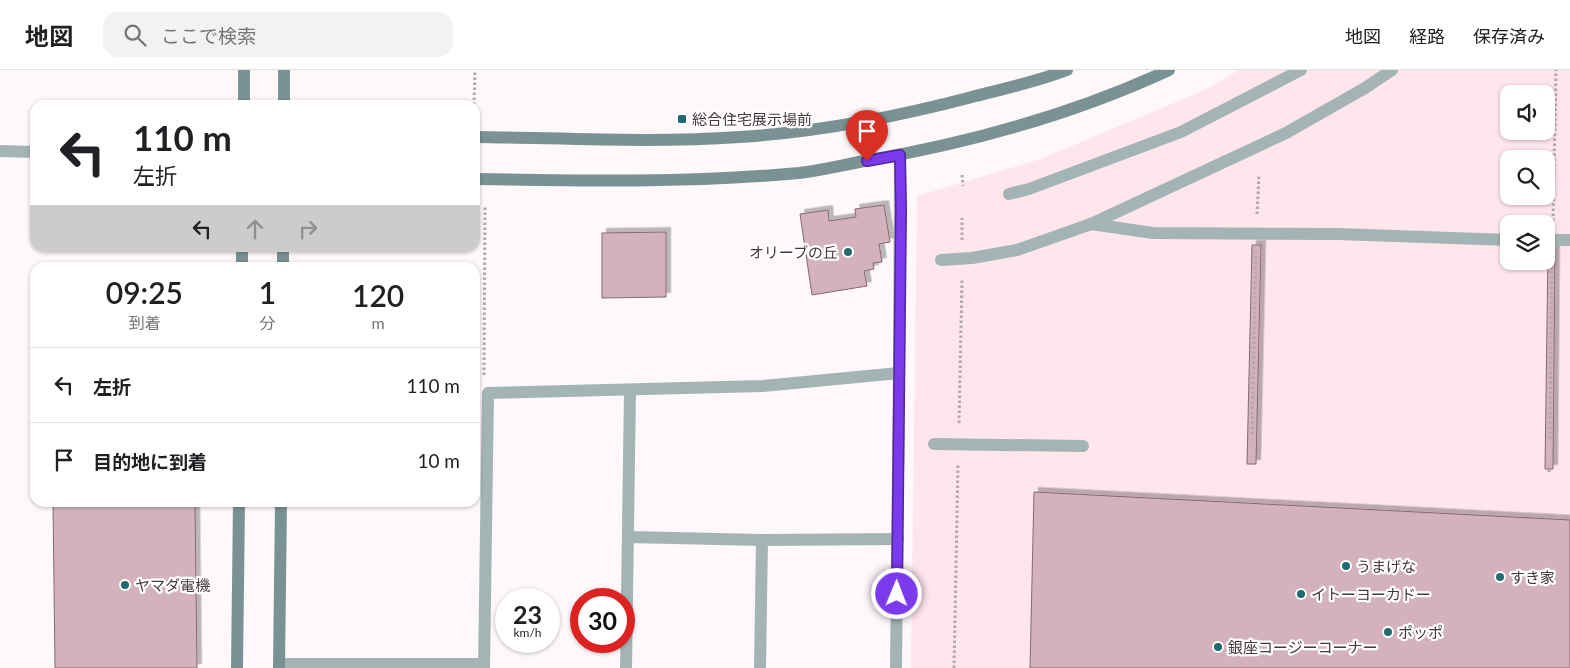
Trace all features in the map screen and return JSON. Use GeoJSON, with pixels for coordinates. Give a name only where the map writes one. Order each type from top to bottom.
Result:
{"type":"FeatureCollection","features":[{"type":"Feature","properties":{"kind":"street"},"geometry":{"type":"LineString","coordinates":[[244,70],[244,100]]}},
{"type":"Feature","properties":{"kind":"street"},"geometry":{"type":"LineString","coordinates":[[284,70],[284,100]]}},
{"type":"Feature","properties":{"kind":"street"},"geometry":{"type":"LineString","coordinates":[[480,137],[650,140],[741,137],[836,126],[922,110],[1067,70]]}},
{"type":"Feature","properties":{"kind":"street"},"geometry":{"type":"LineString","coordinates":[[480,179],[612,181],[800,172],[900,155],[989,135],[1069,110],[1169,70]]}},
{"type":"Feature","properties":{"kind":"street"},"geometry":{"type":"LineString","coordinates":[[1009,194],[1029,189],[1181,132],[1301,70]]}},
{"type":"Feature","properties":{"kind":"street"},"geometry":{"type":"LineString","coordinates":[[941,260],[972,258],[1017,250],[1092,224],[1286,133],[1392,70]]}},
{"type":"Feature","properties":{"kind":"street"},"geometry":{"type":"LineString","coordinates":[[0,151],[30,152]]}},
{"type":"Feature","properties":{"kind":"street"},"geometry":{"type":"LineString","coordinates":[[896,668],[900,155]]}},
{"type":"Feature","properties":{"kind":"street"},"geometry":{"type":"LineString","coordinates":[[1092,224],[1153,233],[1338,234],[1500,240]]}},
{"type":"Feature","properties":{"kind":"street"},"geometry":{"type":"LineString","coordinates":[[1555,240],[1570,240]]}},
{"type":"Feature","properties":{"kind":"street"},"geometry":{"type":"LineString","coordinates":[[281,507],[279,666],[484,666],[488,392],[763,386],[899,373]]}},
{"type":"Feature","properties":{"kind":"street"},"geometry":{"type":"LineString","coordinates":[[626,668],[630,390]]}},
{"type":"Feature","properties":{"kind":"street"},"geometry":{"type":"LineString","coordinates":[[934,444],[1083,446]]}},
{"type":"Feature","properties":{"kind":"street"},"geometry":{"type":"LineString","coordinates":[[237,668],[239,507]]}},
{"type":"Feature","properties":{"kind":"street"},"geometry":{"type":"LineString","coordinates":[[628,537],[762,540],[898,539]]}},
{"type":"Feature","properties":{"kind":"street"},"geometry":{"type":"LineString","coordinates":[[760,668],[762,540]]}},
{"type":"Feature","properties":{"kind":"path"},"geometry":{"type":"LineString","coordinates":[[474,100],[475,70]]}},
{"type":"Feature","properties":{"kind":"path"},"geometry":{"type":"LineString","coordinates":[[1552,215],[1556,70]]}},
{"type":"Feature","properties":{"kind":"path"},"geometry":{"type":"LineString","coordinates":[[962,175],[963,186]]}},
{"type":"Feature","properties":{"kind":"path"},"geometry":{"type":"LineString","coordinates":[[1257,220],[1259,175]]}},
{"type":"Feature","properties":{"kind":"path"},"geometry":{"type":"LineString","coordinates":[[485,206],[484,372],[488,392]]}},
{"type":"Feature","properties":{"kind":"path"},"geometry":{"type":"LineString","coordinates":[[962,218],[962,243]]}},
{"type":"Feature","properties":{"kind":"path"},"geometry":{"type":"LineString","coordinates":[[1252,434],[1256,247]]}},
{"type":"Feature","properties":{"kind":"path"},"geometry":{"type":"LineString","coordinates":[[1550,439],[1552,270]]}},
{"type":"Feature","properties":{"kind":"path"},"geometry":{"type":"LineString","coordinates":[[959,423],[962,272]]}},
{"type":"Feature","properties":{"kind":"path"},"geometry":{"type":"LineString","coordinates":[[954,668],[958,460]]}},
{"type":"Feature","properties":{"kind":"shaded area"},"geometry":{"type":"Polygon","coordinates":[[[1239,70],[1570,70],[1570,668],[911,668],[917,196],[1041,159],[1207,89],[1239,70]]]}},
{"type":"Feature","properties":{"kind":"building"},"geometry":{"type":"Polygon","coordinates":[[[884,205],[890,242],[879,244],[882,262],[873,263],[874,269],[864,271],[867,286],[812,295],[800,214],[828,210],[829,221],[856,217],[855,209],[884,205]]]}},
{"type":"Feature","properties":{"kind":"building"},"geometry":{"type":"Polygon","coordinates":[[[666,232],[666,297],[602,298],[602,233],[666,232]]]}},
{"type":"Feature","properties":{"kind":"building"},"geometry":{"type":"Polygon","coordinates":[[[1252,245],[1261,245],[1256,464],[1247,464],[1252,245]]]}},
{"type":"Feature","properties":{"kind":"building"},"geometry":{"type":"Polygon","coordinates":[[[1548,270],[1555,270],[1553,469],[1545,469],[1548,270]]]}},
{"type":"Feature","properties":{"kind":"building","name":"イトーヨーカドー"},"geometry":{"type":"Polygon","coordinates":[[[1034,492],[1570,520],[1570,668],[1030,668],[1034,492]]]}},
{"type":"Feature","properties":{"kind":"building","name":"ヤマダ電機"},"geometry":{"type":"Polygon","coordinates":[[[53,507],[195,507],[197,668],[55,668],[53,507]]]}},
{"type":"Feature","properties":{"kind":"place","name":"総合住宅展示場前"},"geometry":{"type":"Point","coordinates":[682,119]}},
{"type":"Feature","properties":{"kind":"place","name":"オリーブの丘"},"geometry":{"type":"Point","coordinates":[848,252]}},
{"type":"Feature","properties":{"kind":"place","name":"うまげな"},"geometry":{"type":"Point","coordinates":[1346,566]}},
{"type":"Feature","properties":{"kind":"place","name":"すき家"},"geometry":{"type":"Point","coordinates":[1500,577]}},
{"type":"Feature","properties":{"kind":"place","name":"ヤマダ電機"},"geometry":{"type":"Point","coordinates":[125,585]}},
{"type":"Feature","properties":{"kind":"place","name":"イトーヨーカドー"},"geometry":{"type":"Point","coordinates":[1301,594]}},
{"type":"Feature","properties":{"kind":"place","name":"ポッポ"},"geometry":{"type":"Point","coordinates":[1388,632]}},
{"type":"Feature","properties":{"kind":"place","name":"銀座コージーコーナー"},"geometry":{"type":"Point","coordinates":[1218,647]}},
{"type":"Feature","properties":{"kind":"route"},"geometry":{"type":"LineString","coordinates":[[867,161],[900,155],[897,594]]}}]}
